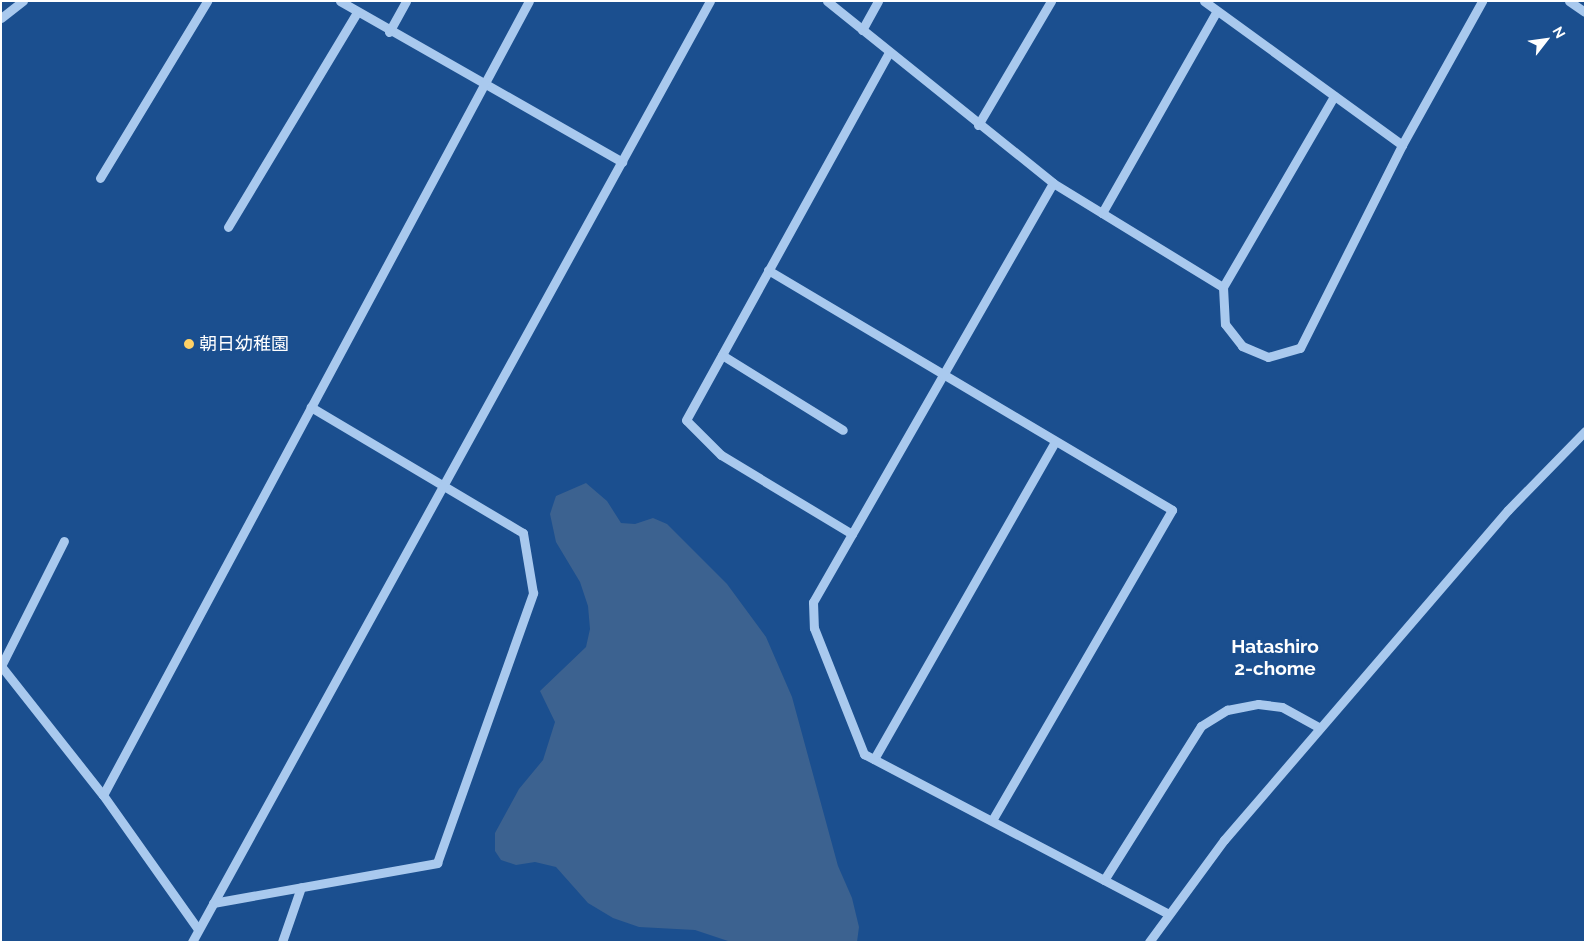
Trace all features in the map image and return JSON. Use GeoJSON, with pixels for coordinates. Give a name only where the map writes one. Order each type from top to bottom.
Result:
{"type":"FeatureCollection","features":[{"type":"Feature","properties":{"kind":"street"},"geometry":{"type":"LineString","coordinates":[[1,18],[23,1]]}},
{"type":"Feature","properties":{"kind":"street"},"geometry":{"type":"LineString","coordinates":[[100,178],[207,1]]}},
{"type":"Feature","properties":{"kind":"street"},"geometry":{"type":"LineString","coordinates":[[340,1],[389,32],[622,162]]}},
{"type":"Feature","properties":{"kind":"street"},"geometry":{"type":"LineString","coordinates":[[389,32],[406,1]]}},
{"type":"Feature","properties":{"kind":"street"},"geometry":{"type":"LineString","coordinates":[[103,795],[529,1]]}},
{"type":"Feature","properties":{"kind":"street"},"geometry":{"type":"LineString","coordinates":[[192,942],[710,1]]}},
{"type":"Feature","properties":{"kind":"street"},"geometry":{"type":"LineString","coordinates":[[827,1],[978,125],[1053,183],[1223,287]]}},
{"type":"Feature","properties":{"kind":"street"},"geometry":{"type":"LineString","coordinates":[[862,30],[878,1]]}},
{"type":"Feature","properties":{"kind":"street"},"geometry":{"type":"LineString","coordinates":[[978,125],[1051,1]]}},
{"type":"Feature","properties":{"kind":"street"},"geometry":{"type":"LineString","coordinates":[[1204,1],[1216,12],[1402,145]]}},
{"type":"Feature","properties":{"kind":"street"},"geometry":{"type":"LineString","coordinates":[[1334,96],[1223,287],[1225,324],[1242,346],[1268,357],[1300,348],[1402,145],[1482,1]]}},
{"type":"Feature","properties":{"kind":"street"},"geometry":{"type":"LineString","coordinates":[[1569,1],[1585,12]]}},
{"type":"Feature","properties":{"kind":"street"},"geometry":{"type":"LineString","coordinates":[[228,227],[357,12]]}},
{"type":"Feature","properties":{"kind":"street"},"geometry":{"type":"LineString","coordinates":[[1102,213],[1216,12]]}},
{"type":"Feature","properties":{"kind":"street"},"geometry":{"type":"LineString","coordinates":[[852,534],[721,455],[686,420],[889,52]]}},
{"type":"Feature","properties":{"kind":"street"},"geometry":{"type":"LineString","coordinates":[[1053,183],[813,602],[814,628],[864,754],[1167,913]]}},
{"type":"Feature","properties":{"kind":"street"},"geometry":{"type":"LineString","coordinates":[[768,270],[943,376],[1172,510],[992,821]]}},
{"type":"Feature","properties":{"kind":"street"},"geometry":{"type":"LineString","coordinates":[[722,355],[843,430]]}},
{"type":"Feature","properties":{"kind":"street"},"geometry":{"type":"LineString","coordinates":[[213,903],[437,863],[533,593],[523,533],[311,407]]}},
{"type":"Feature","properties":{"kind":"street"},"geometry":{"type":"LineString","coordinates":[[1149,942],[1167,913],[1224,840],[1508,510],[1585,431]]}},
{"type":"Feature","properties":{"kind":"street"},"geometry":{"type":"LineString","coordinates":[[874,759],[1055,442]]}},
{"type":"Feature","properties":{"kind":"street"},"geometry":{"type":"LineString","coordinates":[[64,541],[1,666],[103,795],[198,929]]}},
{"type":"Feature","properties":{"kind":"street"},"geometry":{"type":"LineString","coordinates":[[1104,880],[1201,726],[1227,710],[1258,704],[1282,707],[1320,728]]}},
{"type":"Feature","properties":{"kind":"street"},"geometry":{"type":"LineString","coordinates":[[282,942],[301,887]]}},
{"type":"Feature","properties":{"kind":"water"},"geometry":{"type":"Polygon","coordinates":[[[586,483],[607,501],[621,523],[635,524],[653,518],[667,524],[727,584],[766,637],[792,697],[838,866],[852,898],[859,927],[857,942],[731,942],[695,930],[639,927],[613,918],[588,903],[556,867],[535,862],[516,865],[501,860],[495,851],[495,833],[519,789],[543,760],[555,722],[540,691],[586,647],[590,629],[588,606],[580,582],[556,542],[550,514],[556,496],[586,483]]]}},
{"type":"Feature","properties":{"kind":"place","name":"朝日幼稚園"},"geometry":{"type":"Point","coordinates":[189,344]}},
{"type":"Feature","properties":{"kind":"district","name":"Hatashiro 2-chome"},"geometry":{"type":"Point","coordinates":[1275,658]}}]}
